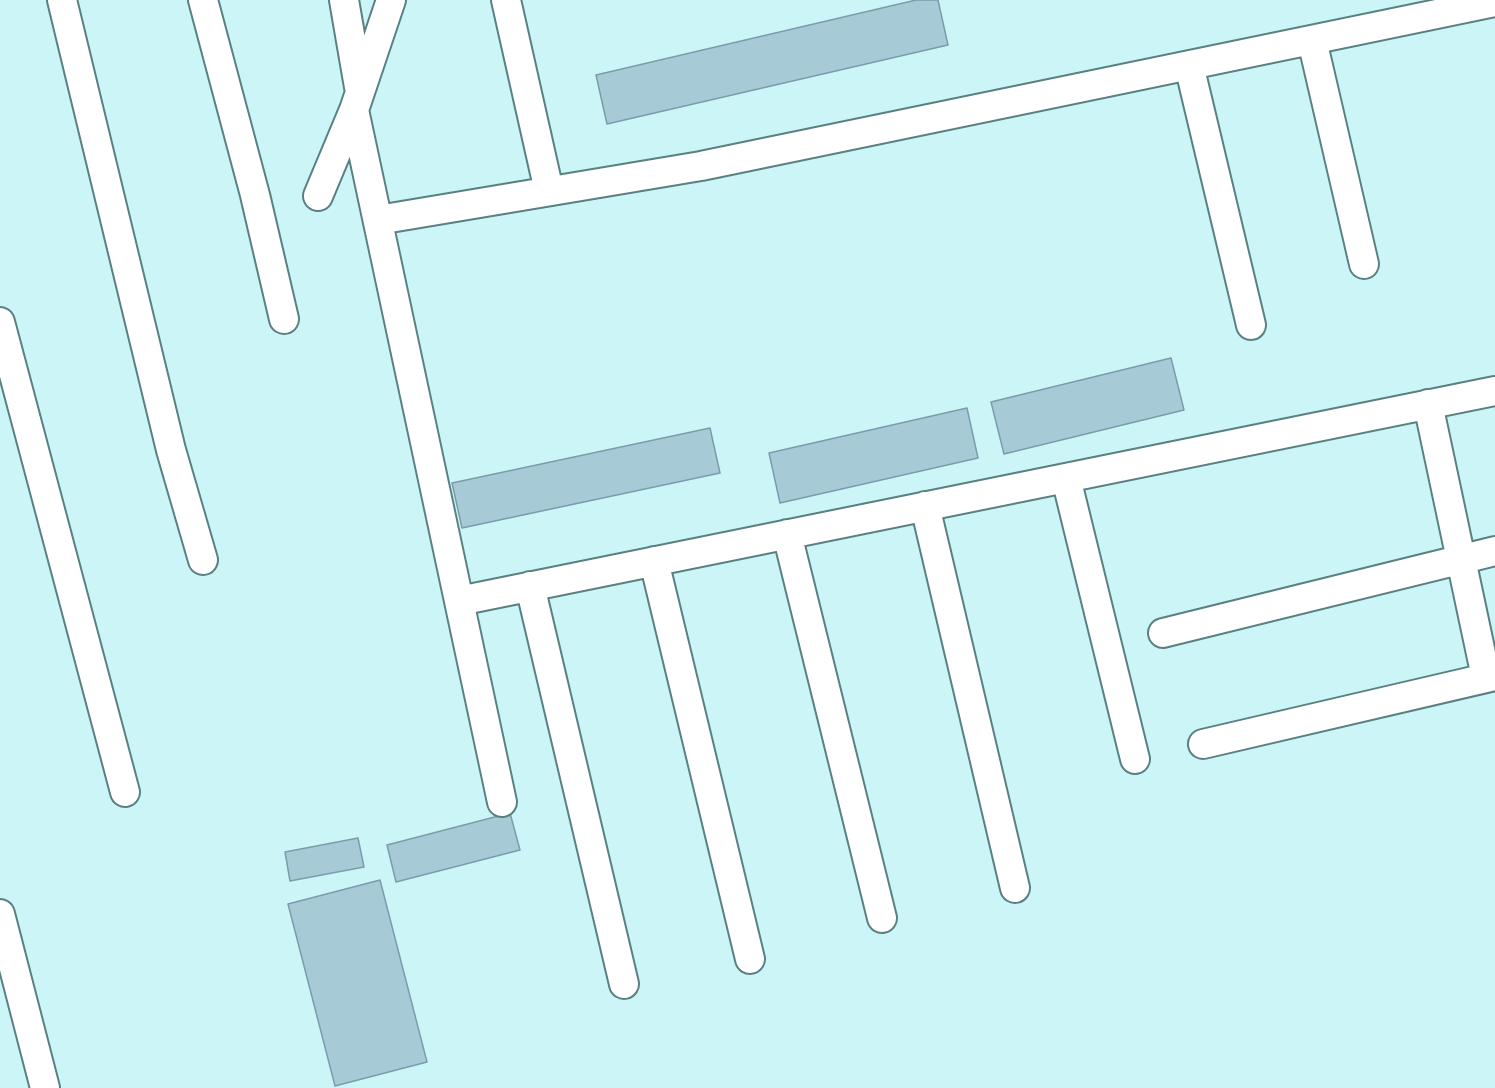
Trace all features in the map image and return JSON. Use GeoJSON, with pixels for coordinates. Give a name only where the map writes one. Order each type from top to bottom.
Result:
{"type":"FeatureCollection","features":[{"type":"Feature","properties":{"kind":"street"},"geometry":{"type":"LineString","coordinates":[[62,0],[171,450],[203,560]]}},
{"type":"Feature","properties":{"kind":"street"},"geometry":{"type":"LineString","coordinates":[[203,0],[255,195],[284,319]]}},
{"type":"Feature","properties":{"kind":"street"},"geometry":{"type":"LineString","coordinates":[[344,0],[357,101],[378,220],[502,801]]}},
{"type":"Feature","properties":{"kind":"street"},"geometry":{"type":"LineString","coordinates":[[318,196],[357,101],[391,0]]}},
{"type":"Feature","properties":{"kind":"street"},"geometry":{"type":"LineString","coordinates":[[506,0],[549,191]]}},
{"type":"Feature","properties":{"kind":"street"},"geometry":{"type":"LineString","coordinates":[[378,220],[701,166],[1495,2]]}},
{"type":"Feature","properties":{"kind":"street"},"geometry":{"type":"LineString","coordinates":[[1312,40],[1364,264]]}},
{"type":"Feature","properties":{"kind":"street"},"geometry":{"type":"LineString","coordinates":[[1189,65],[1251,325]]}},
{"type":"Feature","properties":{"kind":"street"},"geometry":{"type":"LineString","coordinates":[[0,322],[126,792]]}},
{"type":"Feature","properties":{"kind":"street"},"geometry":{"type":"LineString","coordinates":[[459,601],[1495,391]]}},
{"type":"Feature","properties":{"kind":"street"},"geometry":{"type":"LineString","coordinates":[[1203,744],[1491,677],[1461,559],[1428,404]]}},
{"type":"Feature","properties":{"kind":"street"},"geometry":{"type":"LineString","coordinates":[[1066,478],[1135,759]]}},
{"type":"Feature","properties":{"kind":"street"},"geometry":{"type":"LineString","coordinates":[[925,506],[1015,888]]}},
{"type":"Feature","properties":{"kind":"street"},"geometry":{"type":"LineString","coordinates":[[787,534],[882,918]]}},
{"type":"Feature","properties":{"kind":"street"},"geometry":{"type":"LineString","coordinates":[[1163,633],[1495,551]]}},
{"type":"Feature","properties":{"kind":"street"},"geometry":{"type":"LineString","coordinates":[[654,561],[750,959]]}},
{"type":"Feature","properties":{"kind":"street"},"geometry":{"type":"LineString","coordinates":[[530,586],[624,984]]}},
{"type":"Feature","properties":{"kind":"street"},"geometry":{"type":"LineString","coordinates":[[0,914],[45,1088]]}},
{"type":"Feature","properties":{"kind":"building"},"geometry":{"type":"Polygon","coordinates":[[[916,0],[938,0],[948,45],[607,124],[596,75],[916,0]]]}},
{"type":"Feature","properties":{"kind":"building"},"geometry":{"type":"Polygon","coordinates":[[[1171,358],[1184,410],[1004,454],[991,402],[1171,358]]]}},
{"type":"Feature","properties":{"kind":"building"},"geometry":{"type":"Polygon","coordinates":[[[967,408],[978,458],[780,503],[769,453],[967,408]]]}},
{"type":"Feature","properties":{"kind":"building"},"geometry":{"type":"Polygon","coordinates":[[[710,428],[720,473],[462,528],[452,483],[710,428]]]}},
{"type":"Feature","properties":{"kind":"building"},"geometry":{"type":"Polygon","coordinates":[[[510,813],[520,850],[396,882],[387,845],[510,813]]]}},
{"type":"Feature","properties":{"kind":"building"},"geometry":{"type":"Polygon","coordinates":[[[358,838],[364,867],[290,881],[285,852],[358,838]]]}},
{"type":"Feature","properties":{"kind":"building"},"geometry":{"type":"Polygon","coordinates":[[[380,880],[427,1062],[335,1086],[288,904],[380,880]]]}}]}
